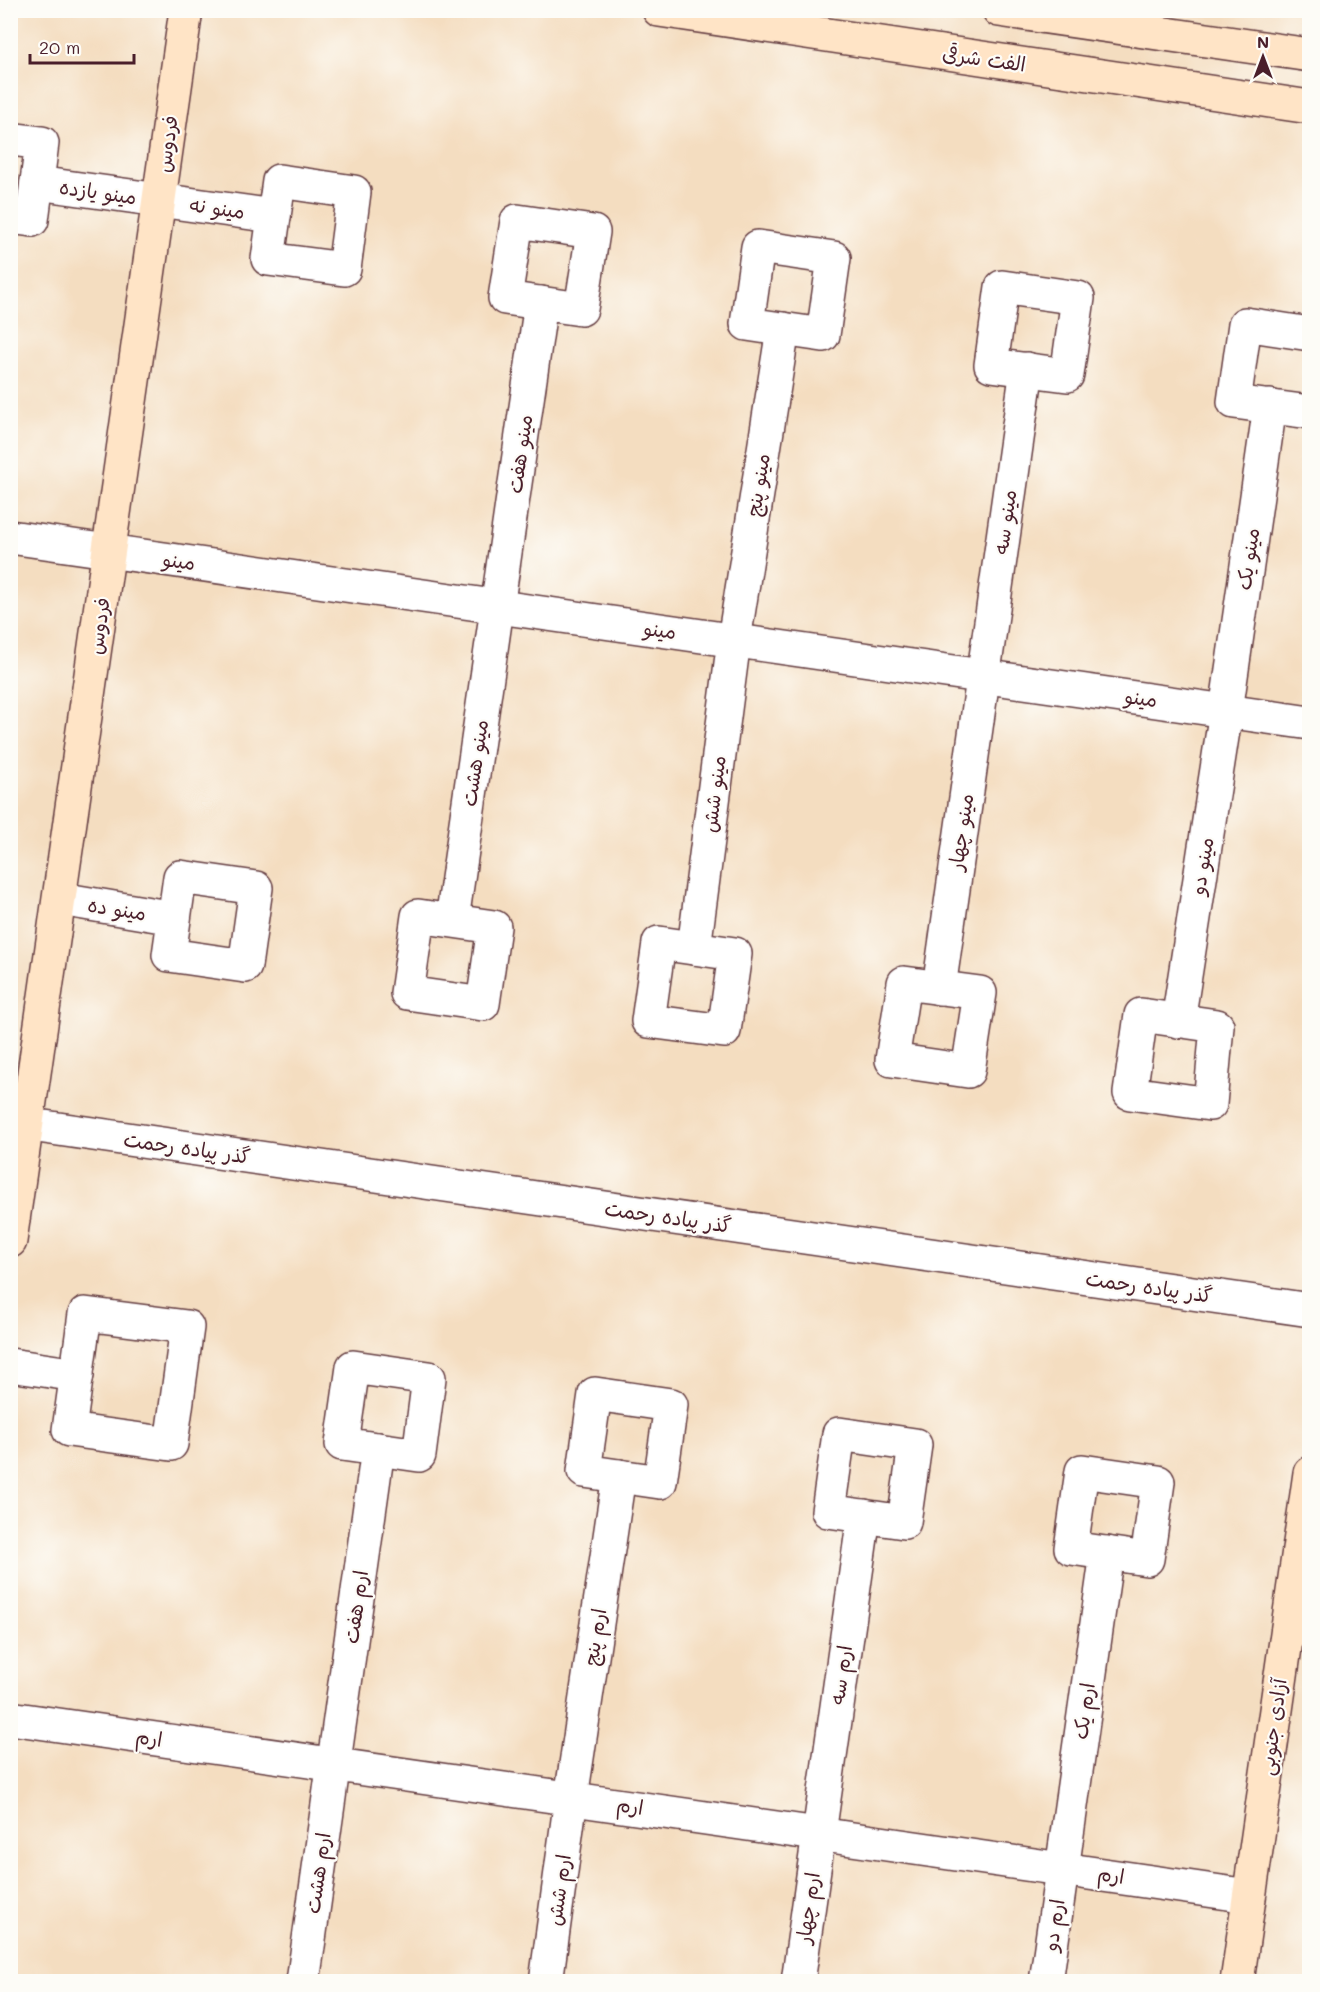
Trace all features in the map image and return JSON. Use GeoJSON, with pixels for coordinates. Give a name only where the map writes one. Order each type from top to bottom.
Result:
{"type":"FeatureCollection","features":[{"type":"Feature","properties":{"kind":"main road","name":"فردوس"},"geometry":{"type":"LineString","coordinates":[[10,1240],[19,1124],[60,899],[186,10]]}},
{"type":"Feature","properties":{"kind":"main road","name":"الفت شرقی"},"geometry":{"type":"LineString","coordinates":[[659,10],[1310,107]]}},
{"type":"Feature","properties":{"kind":"main road"},"geometry":{"type":"LineString","coordinates":[[999,10],[1310,55]]}},
{"type":"Feature","properties":{"kind":"main road","name":"آزادی جنوبی"},"geometry":{"type":"LineString","coordinates":[[1237,1982],[1310,1473]]}},
{"type":"Feature","properties":{"kind":"street"},"geometry":{"type":"LineString","coordinates":[[10,139],[42,143],[32,220],[10,217]]}},
{"type":"Feature","properties":{"kind":"street","name":"مینو یازده"},"geometry":{"type":"LineString","coordinates":[[37,183],[159,200]]}},
{"type":"Feature","properties":{"kind":"street","name":"مینو نه"},"geometry":{"type":"LineString","coordinates":[[159,200],[274,216]]}},
{"type":"Feature","properties":{"kind":"street","name":"مینو هفت"},"geometry":{"type":"LineString","coordinates":[[498,606],[541,303]]}},
{"type":"Feature","properties":{"kind":"street"},"geometry":{"type":"LineString","coordinates":[[1310,333],[1245,324],[1234,402],[1310,412]]}},
{"type":"Feature","properties":{"kind":"street","name":"مینو پنج"},"geometry":{"type":"LineString","coordinates":[[734,640],[783,329]]}},
{"type":"Feature","properties":{"kind":"street","name":"مینو سه"},"geometry":{"type":"LineString","coordinates":[[983,676],[1027,369]]}},
{"type":"Feature","properties":{"kind":"street","name":"مینو یک"},"geometry":{"type":"LineString","coordinates":[[1226,711],[1270,406]]}},
{"type":"Feature","properties":{"kind":"street","name":"مینو"},"geometry":{"type":"LineString","coordinates":[[10,537],[1310,723]]}},
{"type":"Feature","properties":{"kind":"street","name":"مینو هشت"},"geometry":{"type":"LineString","coordinates":[[452,920],[498,606]]}},
{"type":"Feature","properties":{"kind":"street","name":"مینو شش"},"geometry":{"type":"LineString","coordinates":[[694,948],[734,640]]}},
{"type":"Feature","properties":{"kind":"street","name":"مینو چهار"},"geometry":{"type":"LineString","coordinates":[[939,988],[983,676]]}},
{"type":"Feature","properties":{"kind":"street","name":"مینو دو"},"geometry":{"type":"LineString","coordinates":[[1178,1021],[1226,711]]}},
{"type":"Feature","properties":{"kind":"street","name":"مینو ده"},"geometry":{"type":"LineString","coordinates":[[60,899],[174,918]]}},
{"type":"Feature","properties":{"kind":"street","name":"گذر پیاده رحمت"},"geometry":{"type":"LineString","coordinates":[[19,1124],[1310,1310]]}},
{"type":"Feature","properties":{"kind":"street"},"geometry":{"type":"LineString","coordinates":[[86,1314],[187,1327],[171,1444],[69,1430],[77,1375],[86,1314]]}},
{"type":"Feature","properties":{"kind":"street"},"geometry":{"type":"LineString","coordinates":[[10,1365],[77,1375]]}},
{"type":"Feature","properties":{"kind":"street","name":"ارم هفت"},"geometry":{"type":"LineString","coordinates":[[333,1764],[378,1449]]}},
{"type":"Feature","properties":{"kind":"street","name":"ارم پنج"},"geometry":{"type":"LineString","coordinates":[[571,1798],[620,1476]]}},
{"type":"Feature","properties":{"kind":"street","name":"ارم سه"},"geometry":{"type":"LineString","coordinates":[[819,1834],[864,1516]]}},
{"type":"Feature","properties":{"kind":"street","name":"ارم یک"},"geometry":{"type":"LineString","coordinates":[[1062,1868],[1107,1553]]}},
{"type":"Feature","properties":{"kind":"street","name":"ارم"},"geometry":{"type":"LineString","coordinates":[[10,1718],[1249,1896]]}},
{"type":"Feature","properties":{"kind":"street","name":"ارم هشت"},"geometry":{"type":"LineString","coordinates":[[303,1982],[333,1764]]}},
{"type":"Feature","properties":{"kind":"street","name":"ارم شش"},"geometry":{"type":"LineString","coordinates":[[546,1982],[571,1798]]}},
{"type":"Feature","properties":{"kind":"street","name":"ارم چهار"},"geometry":{"type":"LineString","coordinates":[[798,1982],[819,1834]]}},
{"type":"Feature","properties":{"kind":"street","name":"ارم دو"},"geometry":{"type":"LineString","coordinates":[[1046,1982],[1062,1868]]}}]}
